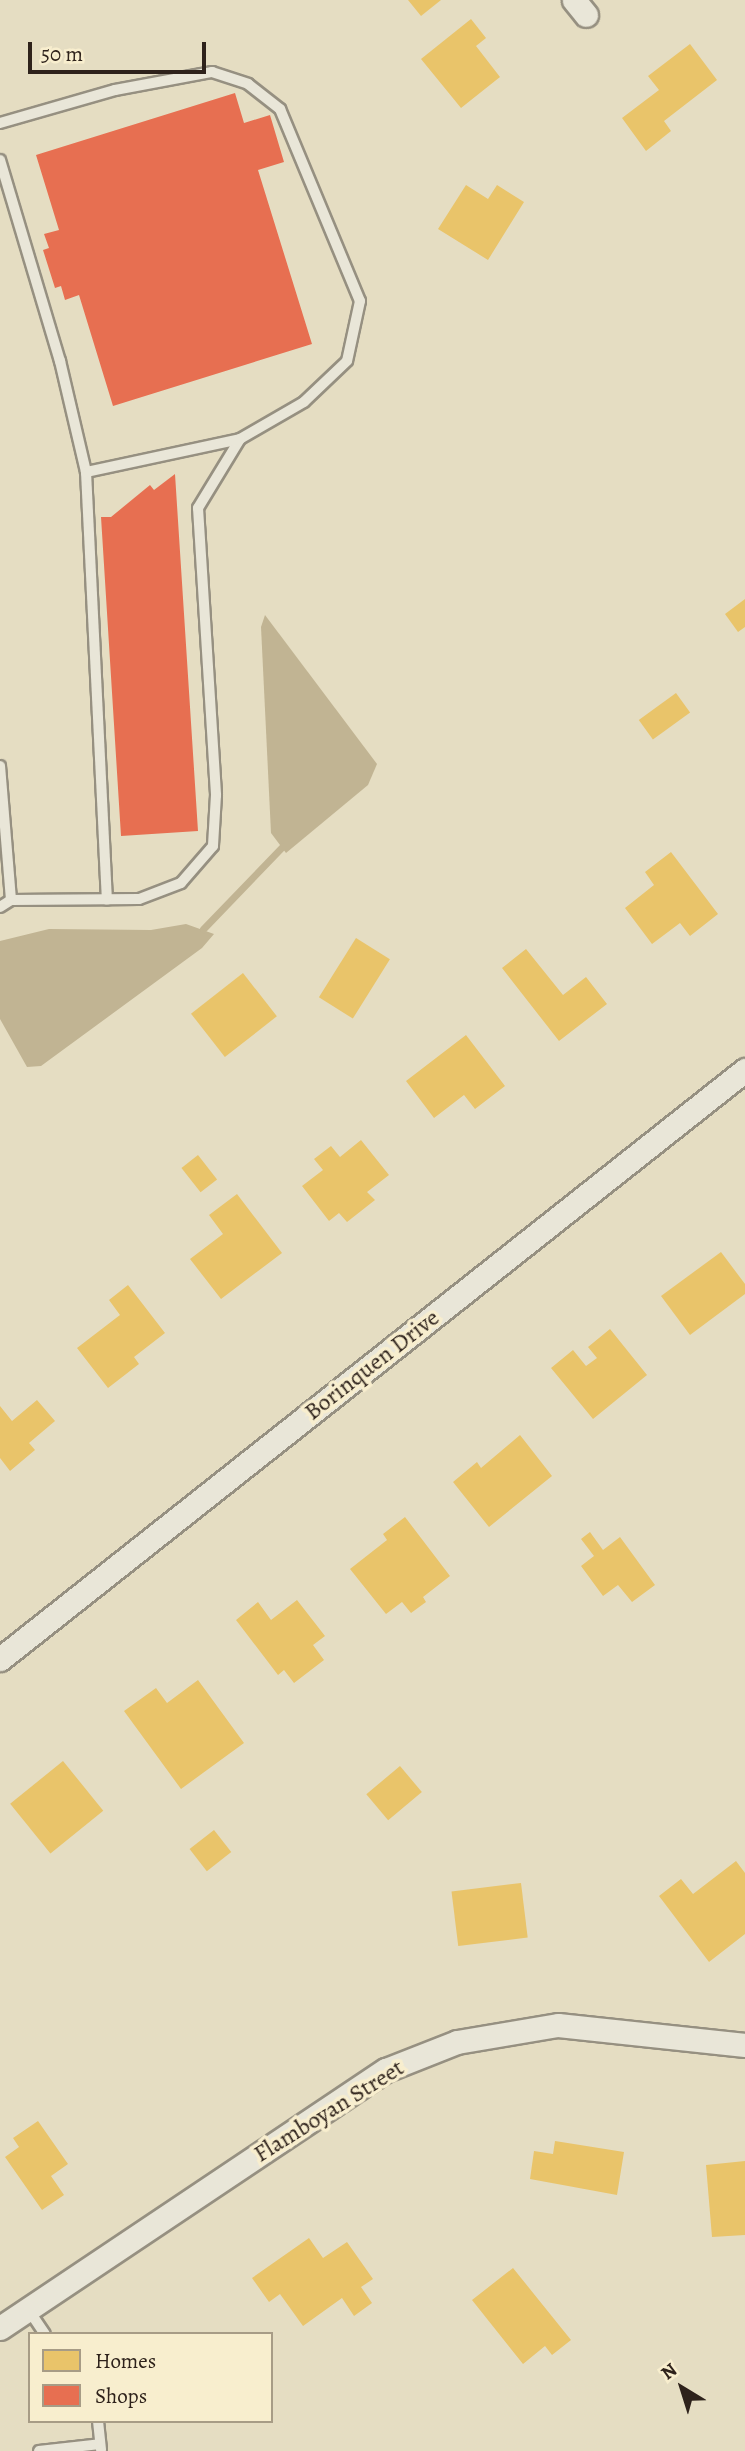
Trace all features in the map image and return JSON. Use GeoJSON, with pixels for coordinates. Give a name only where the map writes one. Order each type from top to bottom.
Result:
{"type":"FeatureCollection","features":[{"type":"Feature","properties":{"kind":"street","name":"Borinquen Drive"},"geometry":{"type":"LineString","coordinates":[[0,1659],[745,1070]]}},
{"type":"Feature","properties":{"kind":"street","name":"Flamboyan Street"},"geometry":{"type":"LineString","coordinates":[[0,2328],[386,2070],[457,2042],[558,2025],[745,2045]]}},
{"type":"Feature","properties":{"kind":"lane"},"geometry":{"type":"LineString","coordinates":[[0,123],[115,90],[212,72],[248,84],[280,108],[360,301],[348,361],[304,402],[240,439],[86,472]]}},
{"type":"Feature","properties":{"kind":"lane"},"geometry":{"type":"LineString","coordinates":[[0,160],[60,361],[86,472],[107,899]]}},
{"type":"Feature","properties":{"kind":"lane"},"geometry":{"type":"LineString","coordinates":[[0,906],[12,900],[139,899],[181,883],[213,846],[216,795],[198,508],[240,439]]}},
{"type":"Feature","properties":{"kind":"lane"},"geometry":{"type":"LineString","coordinates":[[0,766],[12,900]]}},
{"type":"Feature","properties":{"kind":"lane"},"geometry":{"type":"LineString","coordinates":[[28,2309],[43,2332]]}},
{"type":"Feature","properties":{"kind":"lane"},"geometry":{"type":"LineString","coordinates":[[39,2451],[101,2448],[98,2423]]}},
{"type":"Feature","properties":{"kind":"shaded area"},"geometry":{"type":"Polygon","coordinates":[[[265,615],[377,764],[368,785],[286,853],[271,833],[261,627],[265,615]]]}},
{"type":"Feature","properties":{"kind":"shaded area"},"geometry":{"type":"Polygon","coordinates":[[[186,924],[214,934],[202,948],[41,1066],[27,1067],[0,1019],[0,941],[49,929],[151,930],[186,924]]]}},
{"type":"Feature","properties":{"kind":"building: Homes"},"geometry":{"type":"Polygon","coordinates":[[[408,0],[441,0],[421,16],[408,0]]]}},
{"type":"Feature","properties":{"kind":"building: Homes"},"geometry":{"type":"Polygon","coordinates":[[[471,19],[486,38],[476,46],[500,77],[461,108],[421,59],[471,19]]]}},
{"type":"Feature","properties":{"kind":"building: Homes"},"geometry":{"type":"Polygon","coordinates":[[[690,44],[717,80],[664,121],[671,131],[646,151],[622,118],[659,90],[648,76],[690,44]]]}},
{"type":"Feature","properties":{"kind":"building: Homes"},"geometry":{"type":"Polygon","coordinates":[[[466,185],[488,199],[497,185],[524,202],[488,260],[438,229],[466,185]]]}},
{"type":"Feature","properties":{"kind":"building: Homes"},"geometry":{"type":"Polygon","coordinates":[[[745,599],[745,627],[738,632],[725,614],[745,599]]]}},
{"type":"Feature","properties":{"kind":"building: Homes"},"geometry":{"type":"Polygon","coordinates":[[[676,693],[690,712],[653,739],[639,720],[676,693]]]}},
{"type":"Feature","properties":{"kind":"building: Homes"},"geometry":{"type":"Polygon","coordinates":[[[671,852],[718,914],[690,936],[680,923],[652,944],[625,908],[654,885],[645,872],[671,852]]]}},
{"type":"Feature","properties":{"kind":"building: Homes"},"geometry":{"type":"Polygon","coordinates":[[[356,938],[390,959],[353,1019],[319,997],[356,938]]]}},
{"type":"Feature","properties":{"kind":"building: Homes"},"geometry":{"type":"Polygon","coordinates":[[[526,949],[563,995],[586,977],[607,1004],[559,1041],[502,968],[526,949]]]}},
{"type":"Feature","properties":{"kind":"building: Homes"},"geometry":{"type":"Polygon","coordinates":[[[243,973],[277,1016],[225,1057],[191,1014],[243,973]]]}},
{"type":"Feature","properties":{"kind":"building: Homes"},"geometry":{"type":"Polygon","coordinates":[[[466,1035],[505,1086],[475,1109],[464,1095],[434,1118],[406,1081],[466,1035]]]}},
{"type":"Feature","properties":{"kind":"building: Homes"},"geometry":{"type":"Polygon","coordinates":[[[361,1140],[389,1175],[367,1192],[375,1200],[347,1222],[339,1213],[329,1221],[302,1186],[323,1170],[314,1159],[331,1146],[340,1157],[361,1140]]]}},
{"type":"Feature","properties":{"kind":"building: Homes"},"geometry":{"type":"Polygon","coordinates":[[[198,1155],[217,1179],[201,1192],[181,1168],[198,1155]]]}},
{"type":"Feature","properties":{"kind":"building: Homes"},"geometry":{"type":"Polygon","coordinates":[[[237,1194],[282,1253],[221,1299],[190,1259],[223,1234],[209,1215],[237,1194]]]}},
{"type":"Feature","properties":{"kind":"building: Homes"},"geometry":{"type":"Polygon","coordinates":[[[721,1252],[745,1284],[745,1294],[690,1335],[661,1296],[721,1252]]]}},
{"type":"Feature","properties":{"kind":"building: Homes"},"geometry":{"type":"Polygon","coordinates":[[[128,1285],[165,1333],[134,1357],[139,1364],[108,1388],[77,1348],[120,1315],[109,1300],[128,1285]]]}},
{"type":"Feature","properties":{"kind":"building: Homes"},"geometry":{"type":"Polygon","coordinates":[[[610,1329],[647,1375],[593,1419],[551,1368],[573,1350],[586,1366],[597,1358],[588,1347],[610,1329]]]}},
{"type":"Feature","properties":{"kind":"building: Homes"},"geometry":{"type":"Polygon","coordinates":[[[37,1400],[55,1421],[29,1443],[35,1450],[10,1471],[0,1458],[0,1406],[12,1421],[37,1400]]]}},
{"type":"Feature","properties":{"kind":"building: Homes"},"geometry":{"type":"Polygon","coordinates":[[[520,1435],[552,1476],[489,1527],[453,1482],[477,1462],[481,1468],[520,1435]]]}},
{"type":"Feature","properties":{"kind":"building: Homes"},"geometry":{"type":"Polygon","coordinates":[[[405,1517],[450,1576],[423,1597],[426,1602],[411,1613],[402,1602],[386,1614],[350,1569],[387,1540],[383,1534],[405,1517]]]}},
{"type":"Feature","properties":{"kind":"building: Homes"},"geometry":{"type":"Polygon","coordinates":[[[590,1532],[603,1550],[620,1537],[655,1585],[632,1602],[618,1585],[603,1596],[581,1566],[594,1556],[581,1539],[590,1532]]]}},
{"type":"Feature","properties":{"kind":"building: Homes"},"geometry":{"type":"Polygon","coordinates":[[[297,1600],[325,1636],[313,1645],[324,1660],[294,1683],[284,1670],[278,1675],[236,1620],[258,1602],[271,1620],[297,1600]]]}},
{"type":"Feature","properties":{"kind":"building: Homes"},"geometry":{"type":"Polygon","coordinates":[[[198,1680],[244,1743],[181,1789],[124,1711],[156,1688],[167,1703],[198,1680]]]}},
{"type":"Feature","properties":{"kind":"building: Homes"},"geometry":{"type":"Polygon","coordinates":[[[63,1761],[103,1811],[50,1854],[10,1804],[63,1761]]]}},
{"type":"Feature","properties":{"kind":"building: Homes"},"geometry":{"type":"Polygon","coordinates":[[[400,1766],[422,1792],[388,1820],[366,1794],[400,1766]]]}},
{"type":"Feature","properties":{"kind":"building: Homes"},"geometry":{"type":"Polygon","coordinates":[[[214,1830],[231,1852],[207,1871],[190,1849],[214,1830]]]}},
{"type":"Feature","properties":{"kind":"building: Homes"},"geometry":{"type":"Polygon","coordinates":[[[736,1861],[745,1873],[745,1934],[709,1962],[659,1896],[681,1879],[693,1894],[736,1861]]]}},
{"type":"Feature","properties":{"kind":"building: Homes"},"geometry":{"type":"Polygon","coordinates":[[[521,1883],[528,1938],[458,1946],[452,1892],[521,1883]]]}},
{"type":"Feature","properties":{"kind":"building: Homes"},"geometry":{"type":"Polygon","coordinates":[[[38,2121],[68,2164],[51,2176],[64,2195],[42,2210],[5,2157],[19,2147],[13,2138],[38,2121]]]}},
{"type":"Feature","properties":{"kind":"building: Homes"},"geometry":{"type":"Polygon","coordinates":[[[555,2141],[624,2152],[617,2195],[530,2179],[534,2151],[553,2154],[555,2141]]]}},
{"type":"Feature","properties":{"kind":"building: Homes"},"geometry":{"type":"Polygon","coordinates":[[[745,2161],[745,2235],[712,2237],[706,2165],[745,2161]]]}},
{"type":"Feature","properties":{"kind":"building: Homes"},"geometry":{"type":"Polygon","coordinates":[[[309,2238],[323,2258],[347,2242],[373,2279],[361,2287],[372,2303],[354,2316],[342,2298],[303,2326],[280,2294],[269,2302],[252,2278],[309,2238]]]}},
{"type":"Feature","properties":{"kind":"building: Homes"},"geometry":{"type":"Polygon","coordinates":[[[513,2268],[571,2340],[552,2355],[545,2346],[523,2364],[472,2300],[513,2268]]]}},
{"type":"Feature","properties":{"kind":"building: Shops"},"geometry":{"type":"Polygon","coordinates":[[[235,93],[244,123],[270,115],[284,162],[258,170],[312,344],[113,406],[79,295],[65,300],[61,286],[55,288],[43,250],[49,248],[44,234],[59,230],[36,155],[235,93]]]}},
{"type":"Feature","properties":{"kind":"building: Shops"},"geometry":{"type":"Polygon","coordinates":[[[175,474],[198,831],[121,836],[101,517],[111,517],[150,485],[154,490],[175,474]]]}},
{"type":"Feature","properties":{"kind":"waterway"},"geometry":{"type":"LineString","coordinates":[[203,929],[282,847]]}}]}
